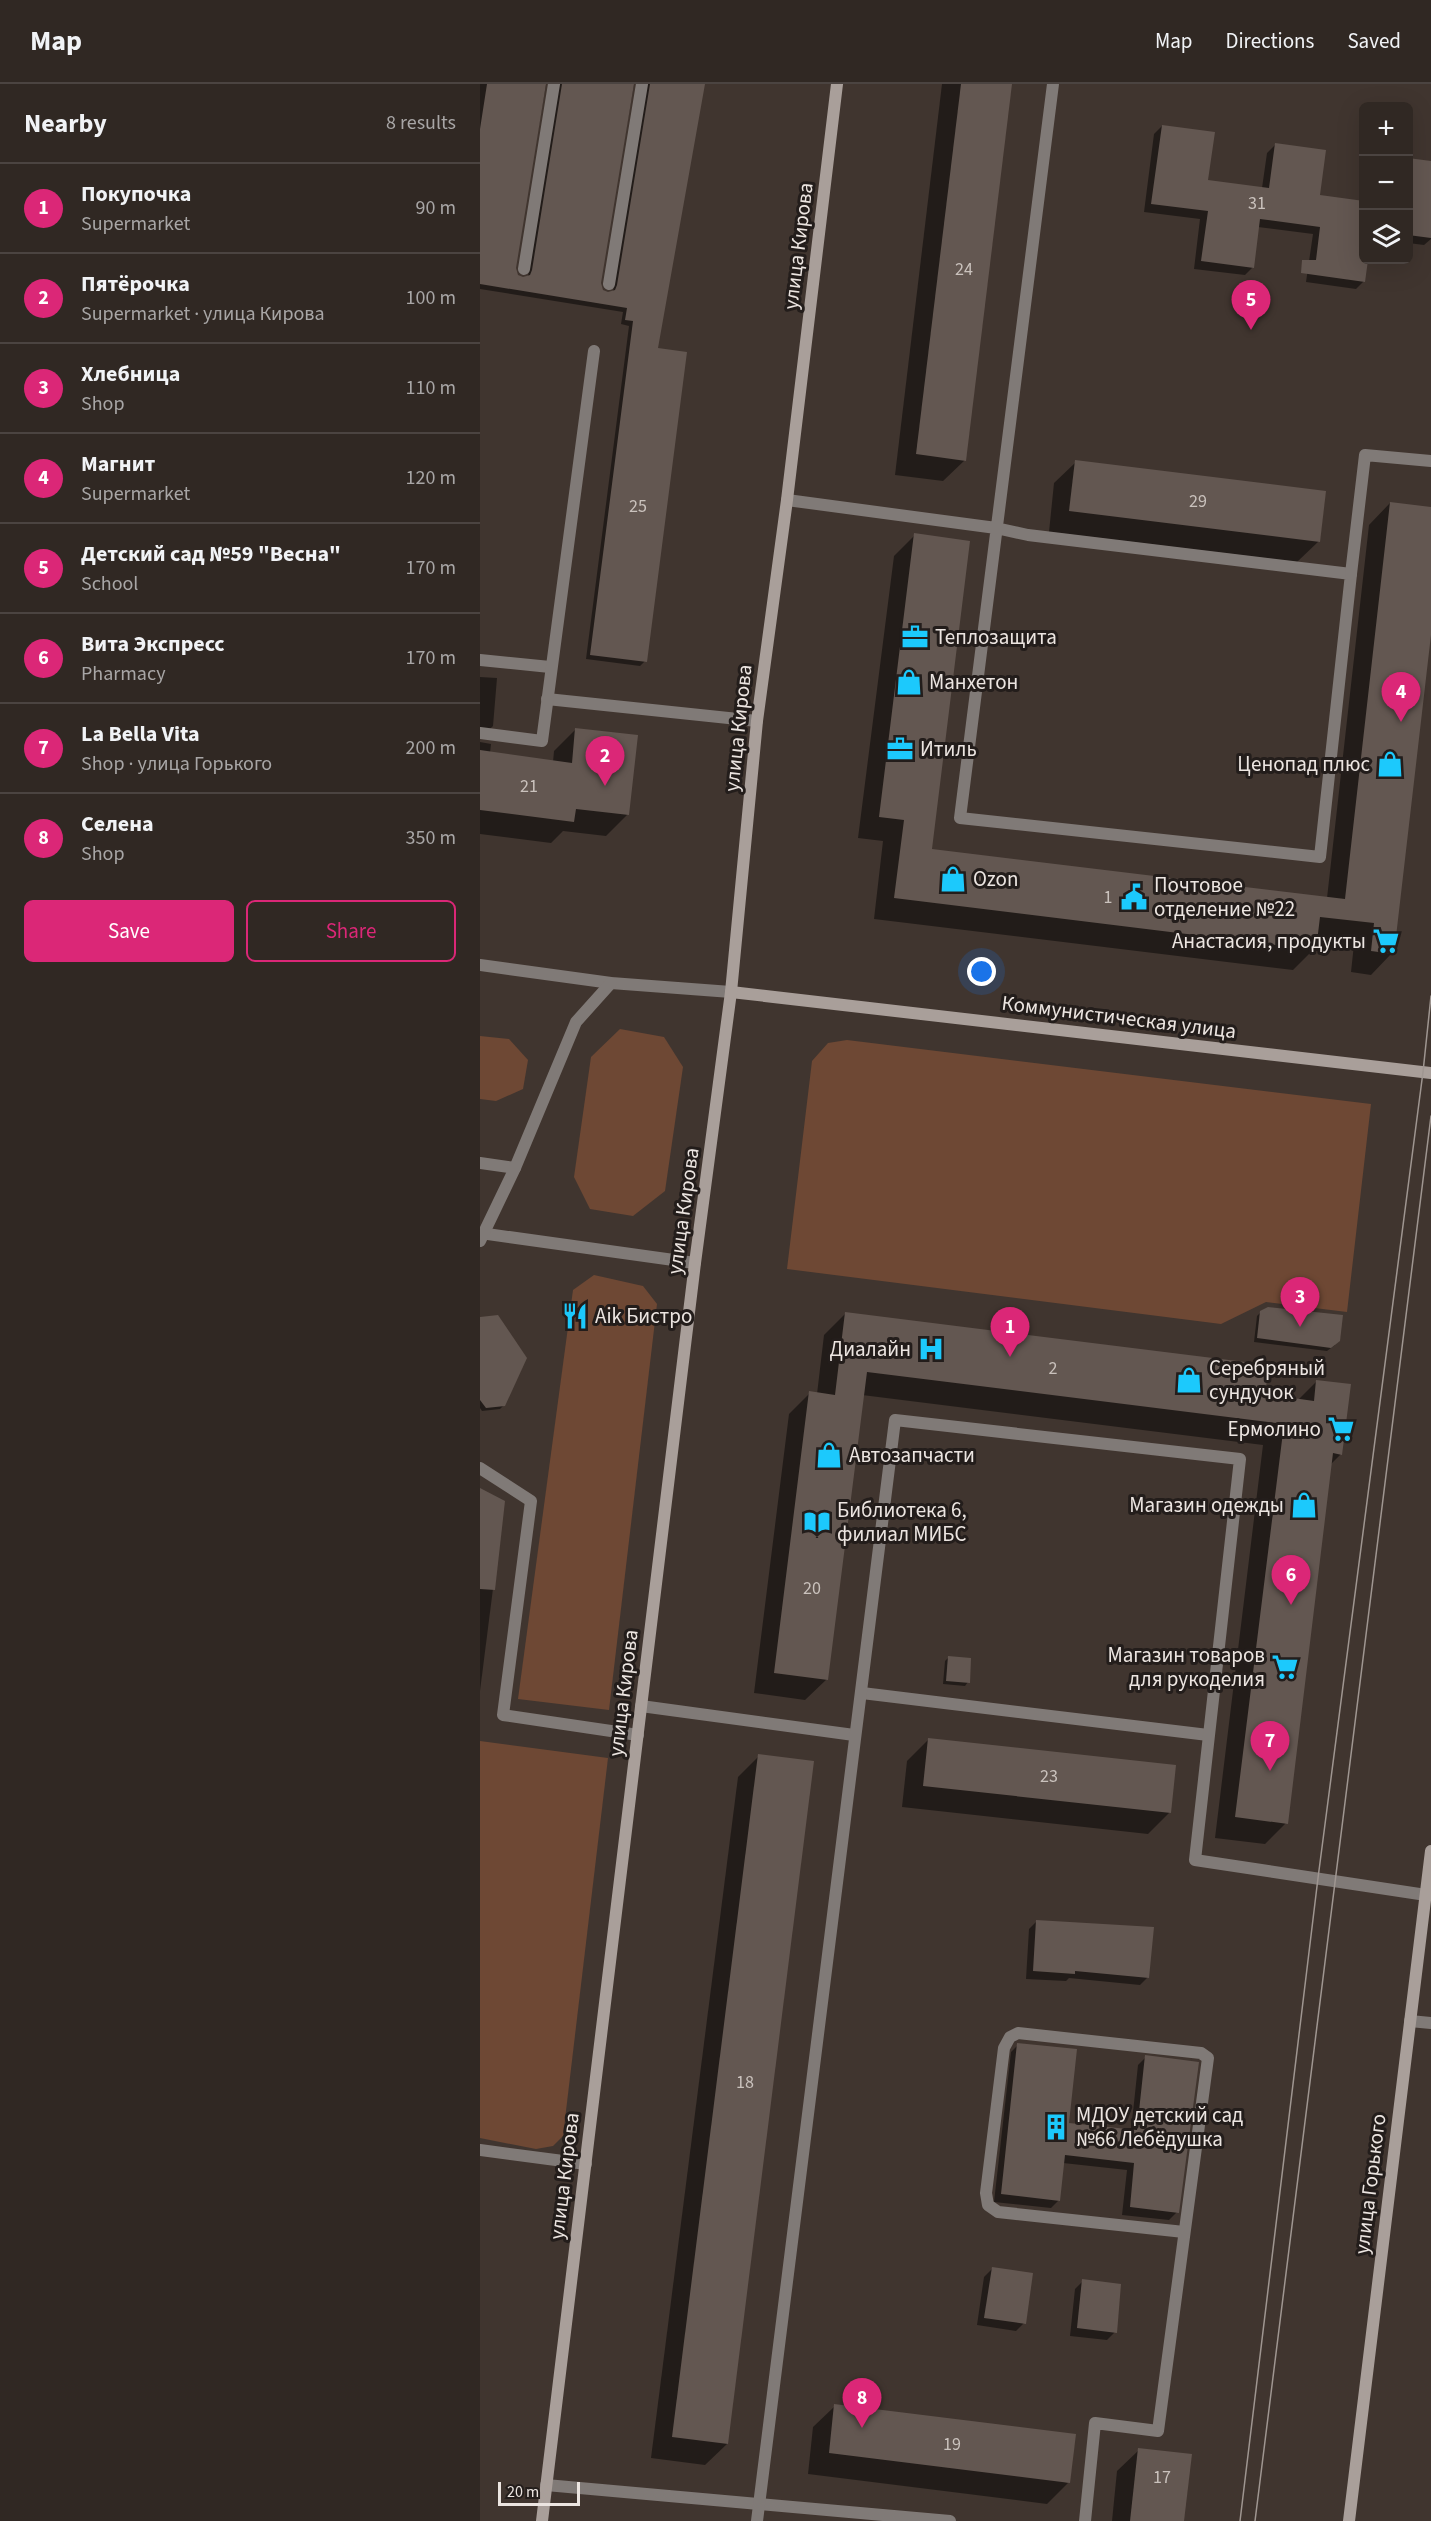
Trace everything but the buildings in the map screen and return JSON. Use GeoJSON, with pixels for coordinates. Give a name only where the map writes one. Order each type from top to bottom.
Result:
{"type":"FeatureCollection","features":[{"type":"Feature","properties":{"kind":"street","name":"улица Кирова"},"geometry":{"type":"LineString","coordinates":[[542,2521],[695,1263],[731,992],[758,721],[837,84]]}},
{"type":"Feature","properties":{"kind":"street","name":"Коммунистическая улица"},"geometry":{"type":"LineString","coordinates":[[731,992],[1431,1073]]}},
{"type":"Feature","properties":{"kind":"street","name":"улица Горького"},"geometry":{"type":"LineString","coordinates":[[1349,2521],[1431,1851]]}},
{"type":"Feature","properties":{"kind":"lane"},"geometry":{"type":"LineString","coordinates":[[524,269],[554,84]]}},
{"type":"Feature","properties":{"kind":"lane"},"geometry":{"type":"LineString","coordinates":[[609,284],[642,84]]}},
{"type":"Feature","properties":{"kind":"lane"},"geometry":{"type":"LineString","coordinates":[[1053,84],[960,818],[1320,857],[1365,455],[1431,461]]}},
{"type":"Feature","properties":{"kind":"lane"},"geometry":{"type":"LineString","coordinates":[[480,733],[542,741],[550,667],[594,351]]}},
{"type":"Feature","properties":{"kind":"lane"},"geometry":{"type":"LineString","coordinates":[[787,500],[996,528],[1028,535],[1351,574]]}},
{"type":"Feature","properties":{"kind":"lane"},"geometry":{"type":"LineString","coordinates":[[480,660],[550,667]]}},
{"type":"Feature","properties":{"kind":"lane"},"geometry":{"type":"LineString","coordinates":[[547,699],[758,721]]}},
{"type":"Feature","properties":{"kind":"lane"},"geometry":{"type":"LineString","coordinates":[[480,965],[611,983],[731,992]]}},
{"type":"Feature","properties":{"kind":"lane"},"geometry":{"type":"LineString","coordinates":[[611,983],[576,1022],[514,1168],[481,1236],[695,1263]]}},
{"type":"Feature","properties":{"kind":"lane"},"geometry":{"type":"LineString","coordinates":[[480,1163],[514,1168]]}},
{"type":"Feature","properties":{"kind":"lane"},"geometry":{"type":"LineString","coordinates":[[757,2521],[895,1420],[1240,1459],[1195,1860],[1426,1895]]}},
{"type":"Feature","properties":{"kind":"lane"},"geometry":{"type":"LineString","coordinates":[[480,1468],[531,1501],[503,1715],[638,1735]]}},
{"type":"Feature","properties":{"kind":"lane"},"geometry":{"type":"LineString","coordinates":[[862,1694],[1208,1735]]}},
{"type":"Feature","properties":{"kind":"lane"},"geometry":{"type":"LineString","coordinates":[[641,1706],[854,1735]]}},
{"type":"Feature","properties":{"kind":"lane"},"geometry":{"type":"LineString","coordinates":[[1410,2021],[1431,2023]]}},
{"type":"Feature","properties":{"kind":"lane"},"geometry":{"type":"LineString","coordinates":[[1084,2521],[1095,2423],[1158,2431],[1208,2058],[1201,2053],[1018,2033],[1010,2037],[1004,2048],[986,2193],[988,2205],[998,2212],[1184,2232]]}},
{"type":"Feature","properties":{"kind":"lane"},"geometry":{"type":"LineString","coordinates":[[480,2150],[585,2164]]}},
{"type":"Feature","properties":{"kind":"lane"},"geometry":{"type":"LineString","coordinates":[[546,2485],[759,2506],[950,2521]]}},
{"type":"Feature","properties":{"kind":"shaded area"},"geometry":{"type":"Polygon","coordinates":[[[620,1029],[664,1037],[683,1067],[665,1191],[633,1216],[590,1209],[574,1177],[591,1057],[620,1029]]]}},
{"type":"Feature","properties":{"kind":"shaded area"},"geometry":{"type":"Polygon","coordinates":[[[480,1036],[509,1039],[528,1060],[523,1089],[496,1101],[480,1099],[480,1036]]]}},
{"type":"Feature","properties":{"kind":"shaded area"},"geometry":{"type":"Polygon","coordinates":[[[847,1040],[1371,1104],[1347,1312],[1266,1302],[1221,1324],[787,1269],[812,1061],[828,1043],[847,1040]]]}},
{"type":"Feature","properties":{"kind":"shaded area"},"geometry":{"type":"Polygon","coordinates":[[[594,1275],[643,1286],[657,1304],[609,1710],[518,1699],[573,1290],[594,1275]]]}},
{"type":"Feature","properties":{"kind":"shaded area"},"geometry":{"type":"Polygon","coordinates":[[[480,1741],[608,1758],[563,2136],[553,2146],[536,2149],[480,2138],[480,1741]]]}},
{"type":"Feature","properties":{"kind":"tram line"},"geometry":{"type":"LineString","coordinates":[[1240,2521],[1318,1878],[1431,996]]}},
{"type":"Feature","properties":{"kind":"tram line"},"geometry":{"type":"LineString","coordinates":[[1255,2521],[1431,1116]]}},
{"type":"Feature","properties":{"kind":"place","name":"Детский сад №59 \"Весна\""},"geometry":{"type":"Point","coordinates":[1251,330]}},
{"type":"Feature","properties":{"kind":"place","name":"Теплозащита"},"geometry":{"type":"Point","coordinates":[915,637]}},
{"type":"Feature","properties":{"kind":"place","name":"Манхетон"},"geometry":{"type":"Point","coordinates":[909,682]}},
{"type":"Feature","properties":{"kind":"place","name":"Магнит"},"geometry":{"type":"Point","coordinates":[1401,722]}},
{"type":"Feature","properties":{"kind":"place","name":"Итиль"},"geometry":{"type":"Point","coordinates":[900,749]}},
{"type":"Feature","properties":{"kind":"place","name":"Ценопад плюс"},"geometry":{"type":"Point","coordinates":[1390,764]}},
{"type":"Feature","properties":{"kind":"place","name":"Пятёрочка"},"geometry":{"type":"Point","coordinates":[605,786]}},
{"type":"Feature","properties":{"kind":"place","name":"Ozon"},"geometry":{"type":"Point","coordinates":[953,879]}},
{"type":"Feature","properties":{"kind":"place","name":"Почтовое отделение №22"},"geometry":{"type":"Point","coordinates":[1134,897]}},
{"type":"Feature","properties":{"kind":"place","name":"Анастасия, продукты"},"geometry":{"type":"Point","coordinates":[1386,941]}},
{"type":"Feature","properties":{"kind":"place","name":"Aik Бистро"},"geometry":{"type":"Point","coordinates":[575,1316]}},
{"type":"Feature","properties":{"kind":"place","name":"Хлебница"},"geometry":{"type":"Point","coordinates":[1300,1327]}},
{"type":"Feature","properties":{"kind":"place","name":"Диалайн"},"geometry":{"type":"Point","coordinates":[931,1349]}},
{"type":"Feature","properties":{"kind":"place","name":"Покупочка"},"geometry":{"type":"Point","coordinates":[1010,1357]}},
{"type":"Feature","properties":{"kind":"place","name":"Серебряный сундучок"},"geometry":{"type":"Point","coordinates":[1189,1380]}},
{"type":"Feature","properties":{"kind":"place","name":"Ермолино"},"geometry":{"type":"Point","coordinates":[1341,1429]}},
{"type":"Feature","properties":{"kind":"place","name":"Автозапчасти"},"geometry":{"type":"Point","coordinates":[829,1455]}},
{"type":"Feature","properties":{"kind":"place","name":"Магазин одежды"},"geometry":{"type":"Point","coordinates":[1304,1505]}},
{"type":"Feature","properties":{"kind":"place","name":"Библиотека 6, филиал МИБС"},"geometry":{"type":"Point","coordinates":[817,1522]}},
{"type":"Feature","properties":{"kind":"place","name":"Вита Экспресс"},"geometry":{"type":"Point","coordinates":[1291,1605]}},
{"type":"Feature","properties":{"kind":"place","name":"Магазин товаров для рукоделия"},"geometry":{"type":"Point","coordinates":[1285,1667]}},
{"type":"Feature","properties":{"kind":"place","name":"La Bella Vita"},"geometry":{"type":"Point","coordinates":[1270,1771]}},
{"type":"Feature","properties":{"kind":"place","name":"МДОУ детский сад №66 Лебёдушка"},"geometry":{"type":"Point","coordinates":[1056,2127]}},
{"type":"Feature","properties":{"kind":"place","name":"Селена"},"geometry":{"type":"Point","coordinates":[862,2428]}}]}
